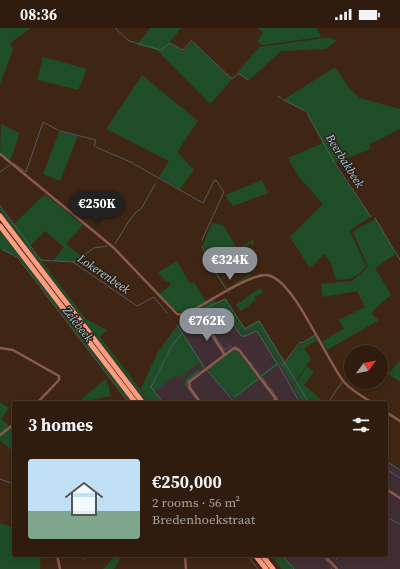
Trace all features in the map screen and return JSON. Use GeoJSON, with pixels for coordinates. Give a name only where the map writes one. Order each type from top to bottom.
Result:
{"type":"FeatureCollection","features":[{"type":"Feature","properties":{"kind":"highway"},"geometry":{"type":"LineString","coordinates":[[0,216],[141,401]]}},
{"type":"Feature","properties":{"kind":"highway"},"geometry":{"type":"LineString","coordinates":[[0,226],[134,401]]}},
{"type":"Feature","properties":{"kind":"highway"},"geometry":{"type":"LineString","coordinates":[[257,557],[266,569]]}},
{"type":"Feature","properties":{"kind":"highway"},"geometry":{"type":"LineString","coordinates":[[264,557],[273,569]]}},
{"type":"Feature","properties":{"kind":"street"},"geometry":{"type":"LineString","coordinates":[[0,154],[114,248],[177,314],[183,315],[196,309],[244,281],[265,275],[269,276],[283,287],[297,303],[345,383],[369,401]]}},
{"type":"Feature","properties":{"kind":"street"},"geometry":{"type":"LineString","coordinates":[[196,309],[224,354]]}},
{"type":"Feature","properties":{"kind":"street"},"geometry":{"type":"LineString","coordinates":[[0,348],[13,350],[60,378],[39,401]]}},
{"type":"Feature","properties":{"kind":"street"},"geometry":{"type":"LineString","coordinates":[[200,401],[189,386],[189,382],[233,348],[238,349],[276,399],[274,401]]}},
{"type":"Feature","properties":{"kind":"street"},"geometry":{"type":"LineString","coordinates":[[388,413],[400,421]]}},
{"type":"Feature","properties":{"kind":"street"},"geometry":{"type":"LineString","coordinates":[[0,435],[12,426]]}},
{"type":"Feature","properties":{"kind":"street"},"geometry":{"type":"LineString","coordinates":[[388,490],[400,498]]}},
{"type":"Feature","properties":{"kind":"street"},"geometry":{"type":"LineString","coordinates":[[57,557],[60,569]]}},
{"type":"Feature","properties":{"kind":"street"},"geometry":{"type":"LineString","coordinates":[[185,557],[186,569]]}},
{"type":"Feature","properties":{"kind":"street"},"geometry":{"type":"LineString","coordinates":[[326,557],[337,569]]}},
{"type":"Feature","properties":{"kind":"shaded area"},"geometry":{"type":"Polygon","coordinates":[[[225,298],[245,328],[259,320],[308,401],[149,401],[140,390],[158,352],[176,326],[225,298]]]}},
{"type":"Feature","properties":{"kind":"shaded area"},"geometry":{"type":"Polygon","coordinates":[[[388,461],[400,469],[400,569],[281,569],[271,557],[388,557],[388,461]]]}},
{"type":"Feature","properties":{"kind":"green space"},"geometry":{"type":"Polygon","coordinates":[[[0,28],[31,28],[10,43],[13,50],[0,84],[0,28]]]}},
{"type":"Feature","properties":{"kind":"green space"},"geometry":{"type":"Polygon","coordinates":[[[150,28],[181,28],[169,43],[183,51],[192,42],[232,79],[210,104],[161,54],[154,49],[137,45],[150,28]]]}},
{"type":"Feature","properties":{"kind":"green space"},"geometry":{"type":"Polygon","coordinates":[[[257,28],[317,28],[321,37],[262,45],[257,42],[263,32],[257,28]]]}},
{"type":"Feature","properties":{"kind":"green space"},"geometry":{"type":"Polygon","coordinates":[[[330,38],[337,41],[325,49],[281,51],[249,80],[237,73],[259,47],[330,38]]]}},
{"type":"Feature","properties":{"kind":"green space"},"geometry":{"type":"Polygon","coordinates":[[[43,57],[87,69],[78,90],[37,80],[43,57]]]}},
{"type":"Feature","properties":{"kind":"green space"},"geometry":{"type":"Polygon","coordinates":[[[335,67],[349,88],[360,98],[400,109],[400,129],[369,145],[371,149],[334,163],[371,217],[350,231],[366,266],[360,273],[353,277],[336,280],[331,263],[324,254],[310,268],[290,237],[323,204],[298,176],[288,158],[323,143],[307,112],[283,100],[335,67]]]}},
{"type":"Feature","properties":{"kind":"green space"},"geometry":{"type":"Polygon","coordinates":[[[142,75],[198,121],[177,152],[194,170],[180,189],[159,177],[169,161],[106,129],[142,75]]]}},
{"type":"Feature","properties":{"kind":"green space"},"geometry":{"type":"Polygon","coordinates":[[[1,124],[20,133],[10,161],[0,153],[1,124]]]}},
{"type":"Feature","properties":{"kind":"green space"},"geometry":{"type":"Polygon","coordinates":[[[59,132],[78,136],[60,181],[43,174],[59,132]]]}},
{"type":"Feature","properties":{"kind":"green space"},"geometry":{"type":"Polygon","coordinates":[[[262,180],[268,193],[233,206],[225,195],[262,180]]]}},
{"type":"Feature","properties":{"kind":"green space"},"geometry":{"type":"Polygon","coordinates":[[[45,194],[83,225],[66,244],[82,257],[74,263],[70,261],[53,261],[64,247],[45,231],[30,246],[86,319],[107,330],[100,337],[149,401],[145,401],[0,211],[0,207],[14,224],[45,194]]]}},
{"type":"Feature","properties":{"kind":"green space"},"geometry":{"type":"Polygon","coordinates":[[[376,219],[396,254],[375,268],[391,295],[371,314],[379,320],[327,350],[322,341],[344,329],[339,320],[365,307],[357,291],[323,297],[321,284],[352,281],[368,267],[353,232],[376,219]]]}},
{"type":"Feature","properties":{"kind":"green space"},"geometry":{"type":"Polygon","coordinates":[[[212,223],[223,225],[238,250],[253,239],[254,244],[252,245],[251,243],[237,251],[242,261],[255,256],[258,262],[252,265],[254,269],[249,272],[250,276],[229,289],[227,288],[214,268],[228,288],[249,275],[236,252],[213,266],[203,244],[212,223]]]}},
{"type":"Feature","properties":{"kind":"green space"},"geometry":{"type":"Polygon","coordinates":[[[0,230],[131,401],[128,401],[18,257],[0,249],[0,230]]]}},
{"type":"Feature","properties":{"kind":"green space"},"geometry":{"type":"Polygon","coordinates":[[[177,261],[190,284],[194,282],[206,302],[190,311],[180,312],[176,310],[159,294],[171,285],[169,281],[166,282],[158,272],[177,261]]]}},
{"type":"Feature","properties":{"kind":"green space"},"geometry":{"type":"Polygon","coordinates":[[[260,288],[263,293],[254,297],[256,300],[241,311],[236,305],[260,288]]]}},
{"type":"Feature","properties":{"kind":"green space"},"geometry":{"type":"Polygon","coordinates":[[[225,298],[245,328],[259,320],[285,362],[298,346],[315,335],[318,340],[304,348],[311,359],[294,383],[291,382],[259,330],[254,329],[242,334],[225,308],[242,335],[258,330],[279,364],[261,378],[260,376],[276,363],[256,331],[246,337],[242,337],[223,310],[205,321],[201,314],[197,314],[201,322],[185,332],[180,324],[190,318],[192,312],[214,300],[216,303],[225,298]]]}},
{"type":"Feature","properties":{"kind":"green space"},"geometry":{"type":"Polygon","coordinates":[[[178,325],[205,367],[203,369],[199,363],[179,378],[176,375],[175,378],[173,377],[155,391],[162,401],[150,401],[141,389],[158,352],[178,325]]]}},
{"type":"Feature","properties":{"kind":"green space"},"geometry":{"type":"Polygon","coordinates":[[[232,350],[236,350],[260,379],[234,399],[216,380],[208,368],[232,350]]]}},
{"type":"Feature","properties":{"kind":"green space"},"geometry":{"type":"Polygon","coordinates":[[[400,360],[400,382],[388,374],[400,360]]]}},
{"type":"Feature","properties":{"kind":"green space"},"geometry":{"type":"Polygon","coordinates":[[[307,366],[314,372],[304,385],[323,401],[301,401],[293,387],[307,366]]]}},
{"type":"Feature","properties":{"kind":"green space"},"geometry":{"type":"Polygon","coordinates":[[[198,369],[200,371],[189,380],[187,385],[199,401],[184,383],[186,378],[198,369]]]}},
{"type":"Feature","properties":{"kind":"green space"},"geometry":{"type":"Polygon","coordinates":[[[105,379],[109,386],[110,396],[79,401],[105,379]]]}},
{"type":"Feature","properties":{"kind":"green space"},"geometry":{"type":"Polygon","coordinates":[[[0,402],[9,408],[1,419],[10,426],[0,434],[0,402]]]}},
{"type":"Feature","properties":{"kind":"green space"},"geometry":{"type":"Polygon","coordinates":[[[12,427],[12,451],[0,440],[0,436],[12,427]]]}},
{"type":"Feature","properties":{"kind":"green space"},"geometry":{"type":"Polygon","coordinates":[[[0,523],[12,527],[12,557],[41,557],[40,569],[0,569],[0,523]]]}},
{"type":"Feature","properties":{"kind":"green space"},"geometry":{"type":"Polygon","coordinates":[[[114,557],[121,557],[114,569],[103,569],[114,557]]]}},
{"type":"Feature","properties":{"kind":"green space"},"geometry":{"type":"Polygon","coordinates":[[[273,557],[285,557],[295,569],[282,569],[273,557]]]}},
{"type":"Feature","properties":{"kind":"waterway","name":"Beerbakbeek"},"geometry":{"type":"LineString","coordinates":[[115,28],[129,41],[161,50],[170,43],[183,50],[192,40]]}},
{"type":"Feature","properties":{"kind":"waterway","name":"Beerbakbeek"},"geometry":{"type":"LineString","coordinates":[[193,42],[232,79],[238,74]]}},
{"type":"Feature","properties":{"kind":"waterway","name":"Beerbakbeek"},"geometry":{"type":"LineString","coordinates":[[239,74],[248,80]]}},
{"type":"Feature","properties":{"kind":"waterway","name":"Beerbakbeek"},"geometry":{"type":"LineString","coordinates":[[278,96],[282,99]]}},
{"type":"Feature","properties":{"kind":"waterway","name":"Beerbakbeek"},"geometry":{"type":"LineString","coordinates":[[284,100],[305,111]]}},
{"type":"Feature","properties":{"kind":"waterway","name":"Beerbakbeek"},"geometry":{"type":"LineString","coordinates":[[307,113],[334,162],[371,217]]}},
{"type":"Feature","properties":{"kind":"waterway","name":"Lokerenbeek"},"geometry":{"type":"LineString","coordinates":[[13,163],[26,172],[43,122],[58,130]]}},
{"type":"Feature","properties":{"kind":"waterway","name":"Lokerenbeek"},"geometry":{"type":"LineString","coordinates":[[60,131],[96,140],[94,146]]}},
{"type":"Feature","properties":{"kind":"waterway","name":"Lokerenbeek"},"geometry":{"type":"LineString","coordinates":[[96,147],[133,163]]}},
{"type":"Feature","properties":{"kind":"waterway","name":"Lokerenbeek"},"geometry":{"type":"LineString","coordinates":[[134,164],[203,203],[214,181],[216,180],[224,192],[202,240]]}},
{"type":"Feature","properties":{"kind":"waterway","name":"Lokerenbeek"},"geometry":{"type":"LineString","coordinates":[[0,172],[10,165]]}},
{"type":"Feature","properties":{"kind":"waterway"},"geometry":{"type":"LineString","coordinates":[[115,244],[129,221],[136,212],[141,209],[155,184]]}},
{"type":"Feature","properties":{"kind":"waterway","name":"Lokerenbeek"},"geometry":{"type":"LineString","coordinates":[[0,206],[41,260],[73,262],[137,306],[154,297],[167,313]]}},
{"type":"Feature","properties":{"kind":"waterway","name":"Beerbakbeek"},"geometry":{"type":"LineString","coordinates":[[375,218],[395,252]]}},
{"type":"Feature","properties":{"kind":"waterway"},"geometry":{"type":"LineString","coordinates":[[74,262],[94,248],[107,246]]}},
{"type":"Feature","properties":{"kind":"waterway","name":"Lokerenbeek"},"geometry":{"type":"LineString","coordinates":[[202,246],[212,267],[226,289]]}},
{"type":"Feature","properties":{"kind":"waterway","name":"Zelebeek"},"geometry":{"type":"LineString","coordinates":[[3,250],[13,255]]}},
{"type":"Feature","properties":{"kind":"waterway"},"geometry":{"type":"LineString","coordinates":[[213,265],[235,252]]}},
{"type":"Feature","properties":{"kind":"waterway","name":"Beerbakbeek"},"geometry":{"type":"LineString","coordinates":[[396,253],[400,260]]}},
{"type":"Feature","properties":{"kind":"waterway","name":"Zelebeek"},"geometry":{"type":"LineString","coordinates":[[15,256],[127,401]]}},
{"type":"Feature","properties":{"kind":"waterway"},"geometry":{"type":"LineString","coordinates":[[200,311],[225,299],[245,329],[259,321],[295,380]]}},
{"type":"Feature","properties":{"kind":"waterway"},"geometry":{"type":"LineString","coordinates":[[224,310],[241,336],[257,331],[278,365]]}},
{"type":"Feature","properties":{"kind":"waterway"},"geometry":{"type":"LineString","coordinates":[[179,324],[197,313]]}},
{"type":"Feature","properties":{"kind":"waterway","name":"Lokerenbeek"},"geometry":{"type":"LineString","coordinates":[[177,325],[204,367]]}},
{"type":"Feature","properties":{"kind":"waterway"},"geometry":{"type":"LineString","coordinates":[[162,401],[151,387],[171,347],[182,333]]}},
{"type":"Feature","properties":{"kind":"waterway"},"geometry":{"type":"LineString","coordinates":[[214,335],[218,341]]}},
{"type":"Feature","properties":{"kind":"waterway"},"geometry":{"type":"LineString","coordinates":[[282,366],[300,342],[302,343],[315,335]]}},
{"type":"Feature","properties":{"kind":"waterway"},"geometry":{"type":"LineString","coordinates":[[219,342],[224,350],[231,346]]}},
{"type":"Feature","properties":{"kind":"waterway"},"geometry":{"type":"LineString","coordinates":[[235,346],[241,351]]}},
{"type":"Feature","properties":{"kind":"waterway"},"geometry":{"type":"LineString","coordinates":[[245,356],[248,360]]}},
{"type":"Feature","properties":{"kind":"waterway"},"geometry":{"type":"LineString","coordinates":[[250,362],[253,365]]}},
{"type":"Feature","properties":{"kind":"waterway"},"geometry":{"type":"LineString","coordinates":[[261,376],[277,364]]}},
{"type":"Feature","properties":{"kind":"waterway"},"geometry":{"type":"LineString","coordinates":[[279,366],[299,401]]}},
{"type":"Feature","properties":{"kind":"waterway"},"geometry":{"type":"LineString","coordinates":[[254,368],[257,372]]}},
{"type":"Feature","properties":{"kind":"waterway","name":"Lokerenbeek"},"geometry":{"type":"LineString","coordinates":[[207,370],[233,401]]}},
{"type":"Feature","properties":{"kind":"waterway"},"geometry":{"type":"LineString","coordinates":[[198,401],[186,385],[188,380],[199,371]]}},
{"type":"Feature","properties":{"kind":"waterway"},"geometry":{"type":"LineString","coordinates":[[263,378],[268,386]]}},
{"type":"Feature","properties":{"kind":"waterway"},"geometry":{"type":"LineString","coordinates":[[234,397],[258,379]]}},
{"type":"Feature","properties":{"kind":"waterway"},"geometry":{"type":"LineString","coordinates":[[296,381],[308,401]]}},
{"type":"Feature","properties":{"kind":"waterway"},"geometry":{"type":"LineString","coordinates":[[329,401],[342,382]]}},
{"type":"Feature","properties":{"kind":"waterway"},"geometry":{"type":"LineString","coordinates":[[270,388],[278,399]]}},
{"type":"Feature","properties":{"kind":"waterway"},"geometry":{"type":"LineString","coordinates":[[388,462],[400,470]]}},
{"type":"Feature","properties":{"kind":"waterway"},"geometry":{"type":"LineString","coordinates":[[388,470],[400,478]]}},
{"type":"Feature","properties":{"kind":"waterway"},"geometry":{"type":"LineString","coordinates":[[0,479],[12,483]]}},
{"type":"Feature","properties":{"kind":"waterway"},"geometry":{"type":"LineString","coordinates":[[388,518],[400,524]]}},
{"type":"Feature","properties":{"kind":"waterway","name":"Zelebeek"},"geometry":{"type":"LineString","coordinates":[[249,557],[258,569]]}},
{"type":"Feature","properties":{"kind":"waterway"},"geometry":{"type":"LineString","coordinates":[[284,557],[294,569]]}},
{"type":"Feature","properties":{"kind":"waterway"},"geometry":{"type":"LineString","coordinates":[[323,557],[328,562]]}}]}
